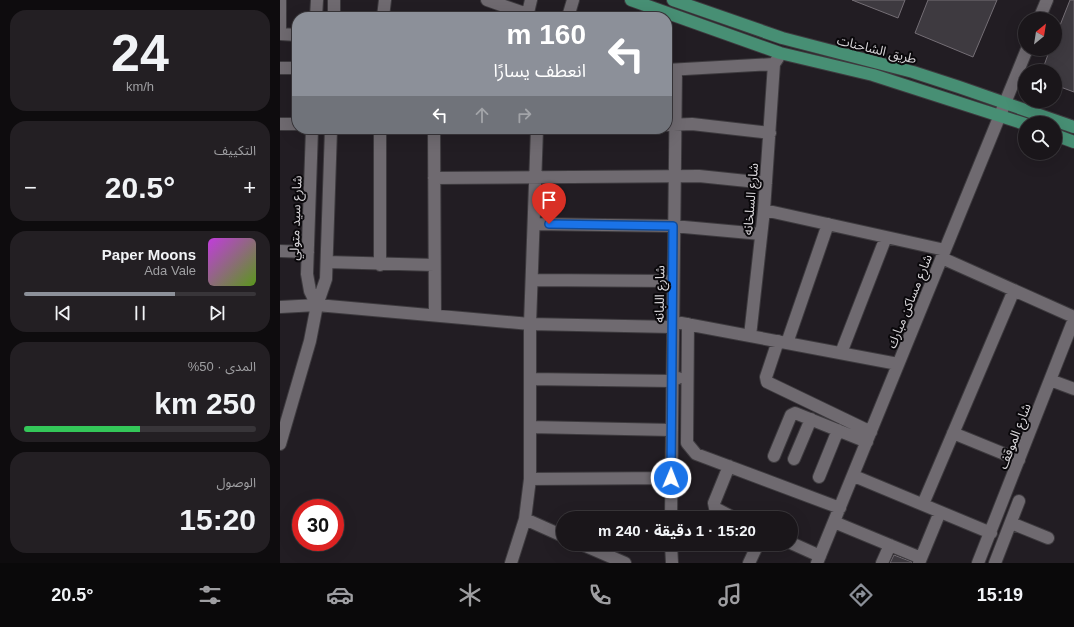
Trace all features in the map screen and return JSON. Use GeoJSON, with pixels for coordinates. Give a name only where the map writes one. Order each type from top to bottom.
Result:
{"type":"FeatureCollection","features":[{"type":"Feature","properties":{"kind":"main road","name":"طريق الشاحنات"},"geometry":{"type":"LineString","coordinates":[[631,0],[665,12]]}},
{"type":"Feature","properties":{"kind":"main road","name":"طريق الشاحنات"},"geometry":{"type":"LineString","coordinates":[[673,0],[782,38],[913,72],[1074,127]]}},
{"type":"Feature","properties":{"kind":"main road","name":"طريق الشاحنات"},"geometry":{"type":"LineString","coordinates":[[672,15],[780,53],[873,75],[1018,121]]}},
{"type":"Feature","properties":{"kind":"main road"},"geometry":{"type":"LineString","coordinates":[[1062,138],[1074,142]]}},
{"type":"Feature","properties":{"kind":"street"},"geometry":{"type":"LineString","coordinates":[[280,0],[280,34],[292,35]]}},
{"type":"Feature","properties":{"kind":"street"},"geometry":{"type":"LineString","coordinates":[[316,12],[317,0]]}},
{"type":"Feature","properties":{"kind":"street"},"geometry":{"type":"LineString","coordinates":[[334,0],[334,12]]}},
{"type":"Feature","properties":{"kind":"street"},"geometry":{"type":"LineString","coordinates":[[384,12],[385,0]]}},
{"type":"Feature","properties":{"kind":"street"},"geometry":{"type":"LineString","coordinates":[[487,0],[517,12]]}},
{"type":"Feature","properties":{"kind":"street"},"geometry":{"type":"LineString","coordinates":[[528,12],[531,0]]}},
{"type":"Feature","properties":{"kind":"street"},"geometry":{"type":"LineString","coordinates":[[569,12],[573,0]]}},
{"type":"Feature","properties":{"kind":"street"},"geometry":{"type":"LineString","coordinates":[[1042,12],[1047,0]]}},
{"type":"Feature","properties":{"kind":"street"},"geometry":{"type":"LineString","coordinates":[[672,70],[774,64],[780,53]]}},
{"type":"Feature","properties":{"kind":"street","name":"شارع مساكن مبارك"},"geometry":{"type":"LineString","coordinates":[[818,559],[854,476],[898,364],[1024,56]]}},
{"type":"Feature","properties":{"kind":"street","name":"شارع السلخانه"},"geometry":{"type":"LineString","coordinates":[[750,336],[764,210],[774,64]]}},
{"type":"Feature","properties":{"kind":"street"},"geometry":{"type":"LineString","coordinates":[[280,68],[292,68]]}},
{"type":"Feature","properties":{"kind":"street"},"geometry":{"type":"LineString","coordinates":[[280,124],[292,124]]}},
{"type":"Feature","properties":{"kind":"street"},"geometry":{"type":"LineString","coordinates":[[672,124],[692,124],[770,133]]}},
{"type":"Feature","properties":{"kind":"street","name":"شارع سيد متولي"},"geometry":{"type":"LineString","coordinates":[[312,134],[308,284],[317,305]]}},
{"type":"Feature","properties":{"kind":"street"},"geometry":{"type":"LineString","coordinates":[[280,444],[310,341],[317,305],[324,286],[327,262],[331,134]]}},
{"type":"Feature","properties":{"kind":"street"},"geometry":{"type":"LineString","coordinates":[[380,134],[380,265]]}},
{"type":"Feature","properties":{"kind":"street"},"geometry":{"type":"LineString","coordinates":[[434,134],[434,315]]}},
{"type":"Feature","properties":{"kind":"street"},"geometry":{"type":"LineString","coordinates":[[511,563],[525,519],[530,479],[530,324],[537,134]]}},
{"type":"Feature","properties":{"kind":"street","name":"شارع اللبانه"},"geometry":{"type":"LineString","coordinates":[[671,511],[674,176],[672,134]]}},
{"type":"Feature","properties":{"kind":"street"},"geometry":{"type":"LineString","coordinates":[[434,178],[699,176],[766,182]]}},
{"type":"Feature","properties":{"kind":"street"},"geometry":{"type":"LineString","coordinates":[[764,210],[886,237],[943,254],[1074,318]]}},
{"type":"Feature","properties":{"kind":"street"},"geometry":{"type":"LineString","coordinates":[[534,224],[673,226],[761,234]]}},
{"type":"Feature","properties":{"kind":"street"},"geometry":{"type":"LineString","coordinates":[[828,224],[783,342],[766,377],[767,382],[869,437]]}},
{"type":"Feature","properties":{"kind":"street"},"geometry":{"type":"LineString","coordinates":[[841,353],[886,237]]}},
{"type":"Feature","properties":{"kind":"street"},"geometry":{"type":"LineString","coordinates":[[280,251],[308,252]]}},
{"type":"Feature","properties":{"kind":"street"},"geometry":{"type":"LineString","coordinates":[[327,262],[380,265],[434,265]]}},
{"type":"Feature","properties":{"kind":"street"},"geometry":{"type":"LineString","coordinates":[[532,280],[673,280]]}},
{"type":"Feature","properties":{"kind":"street"},"geometry":{"type":"LineString","coordinates":[[923,504],[1014,290]]}},
{"type":"Feature","properties":{"kind":"street"},"geometry":{"type":"LineString","coordinates":[[280,307],[317,305],[530,324],[688,324],[898,364]]}},
{"type":"Feature","properties":{"kind":"street","name":"شارع الموقف"},"geometry":{"type":"LineString","coordinates":[[978,563],[1020,460],[1074,318]]}},
{"type":"Feature","properties":{"kind":"street"},"geometry":{"type":"LineString","coordinates":[[688,324],[687,443],[696,454],[840,508]]}},
{"type":"Feature","properties":{"kind":"street"},"geometry":{"type":"LineString","coordinates":[[530,379],[672,381],[688,373]]}},
{"type":"Feature","properties":{"kind":"street"},"geometry":{"type":"LineString","coordinates":[[1050,380],[1074,389]]}},
{"type":"Feature","properties":{"kind":"street"},"geometry":{"type":"LineString","coordinates":[[774,456],[792,414],[796,413],[838,430],[869,437]]}},
{"type":"Feature","properties":{"kind":"street"},"geometry":{"type":"LineString","coordinates":[[794,459],[811,419]]}},
{"type":"Feature","properties":{"kind":"street"},"geometry":{"type":"LineString","coordinates":[[530,427],[672,430]]}},
{"type":"Feature","properties":{"kind":"street"},"geometry":{"type":"LineString","coordinates":[[819,477],[838,430]]}},
{"type":"Feature","properties":{"kind":"street"},"geometry":{"type":"LineString","coordinates":[[953,433],[1020,460]]}},
{"type":"Feature","properties":{"kind":"street"},"geometry":{"type":"LineString","coordinates":[[721,511],[715,508],[714,503],[729,466]]}},
{"type":"Feature","properties":{"kind":"street"},"geometry":{"type":"LineString","coordinates":[[854,476],[991,533]]}},
{"type":"Feature","properties":{"kind":"street"},"geometry":{"type":"LineString","coordinates":[[530,479],[671,478]]}},
{"type":"Feature","properties":{"kind":"street"},"geometry":{"type":"LineString","coordinates":[[995,563],[1019,501]]}},
{"type":"Feature","properties":{"kind":"street"},"geometry":{"type":"LineString","coordinates":[[834,522],[890,545],[920,560],[940,512]]}},
{"type":"Feature","properties":{"kind":"street"},"geometry":{"type":"LineString","coordinates":[[525,519],[556,533]]}},
{"type":"Feature","properties":{"kind":"street"},"geometry":{"type":"LineString","coordinates":[[1011,523],[1048,538]]}},
{"type":"Feature","properties":{"kind":"street"},"geometry":{"type":"LineString","coordinates":[[882,563],[890,545]]}},
{"type":"Feature","properties":{"kind":"street"},"geometry":{"type":"LineString","coordinates":[[798,547],[818,559]]}},
{"type":"Feature","properties":{"kind":"street"},"geometry":{"type":"LineString","coordinates":[[597,551],[624,563]]}},
{"type":"Feature","properties":{"kind":"street"},"geometry":{"type":"LineString","coordinates":[[672,551],[672,563]]}},
{"type":"Feature","properties":{"kind":"street"},"geometry":{"type":"LineString","coordinates":[[749,563],[755,551]]}},
{"type":"Feature","properties":{"kind":"building"},"geometry":{"type":"Polygon","coordinates":[[[852,0],[905,0],[898,18],[852,0]]]}},
{"type":"Feature","properties":{"kind":"building"},"geometry":{"type":"Polygon","coordinates":[[[928,0],[997,0],[973,57],[915,33],[928,0]]]}},
{"type":"Feature","properties":{"kind":"building"},"geometry":{"type":"Polygon","coordinates":[[[1070,0],[1074,0],[1074,92],[1062,88],[1062,64],[1045,64],[1047,56],[1062,56],[1062,20],[1070,0]]]}},
{"type":"Feature","properties":{"kind":"building"},"geometry":{"type":"Polygon","coordinates":[[[894,555],[912,562],[912,563],[890,563],[894,555]]]}},
{"type":"Feature","properties":{"kind":"route"},"geometry":{"type":"LineString","coordinates":[[549,224],[673,226],[671,478]]}}]}
